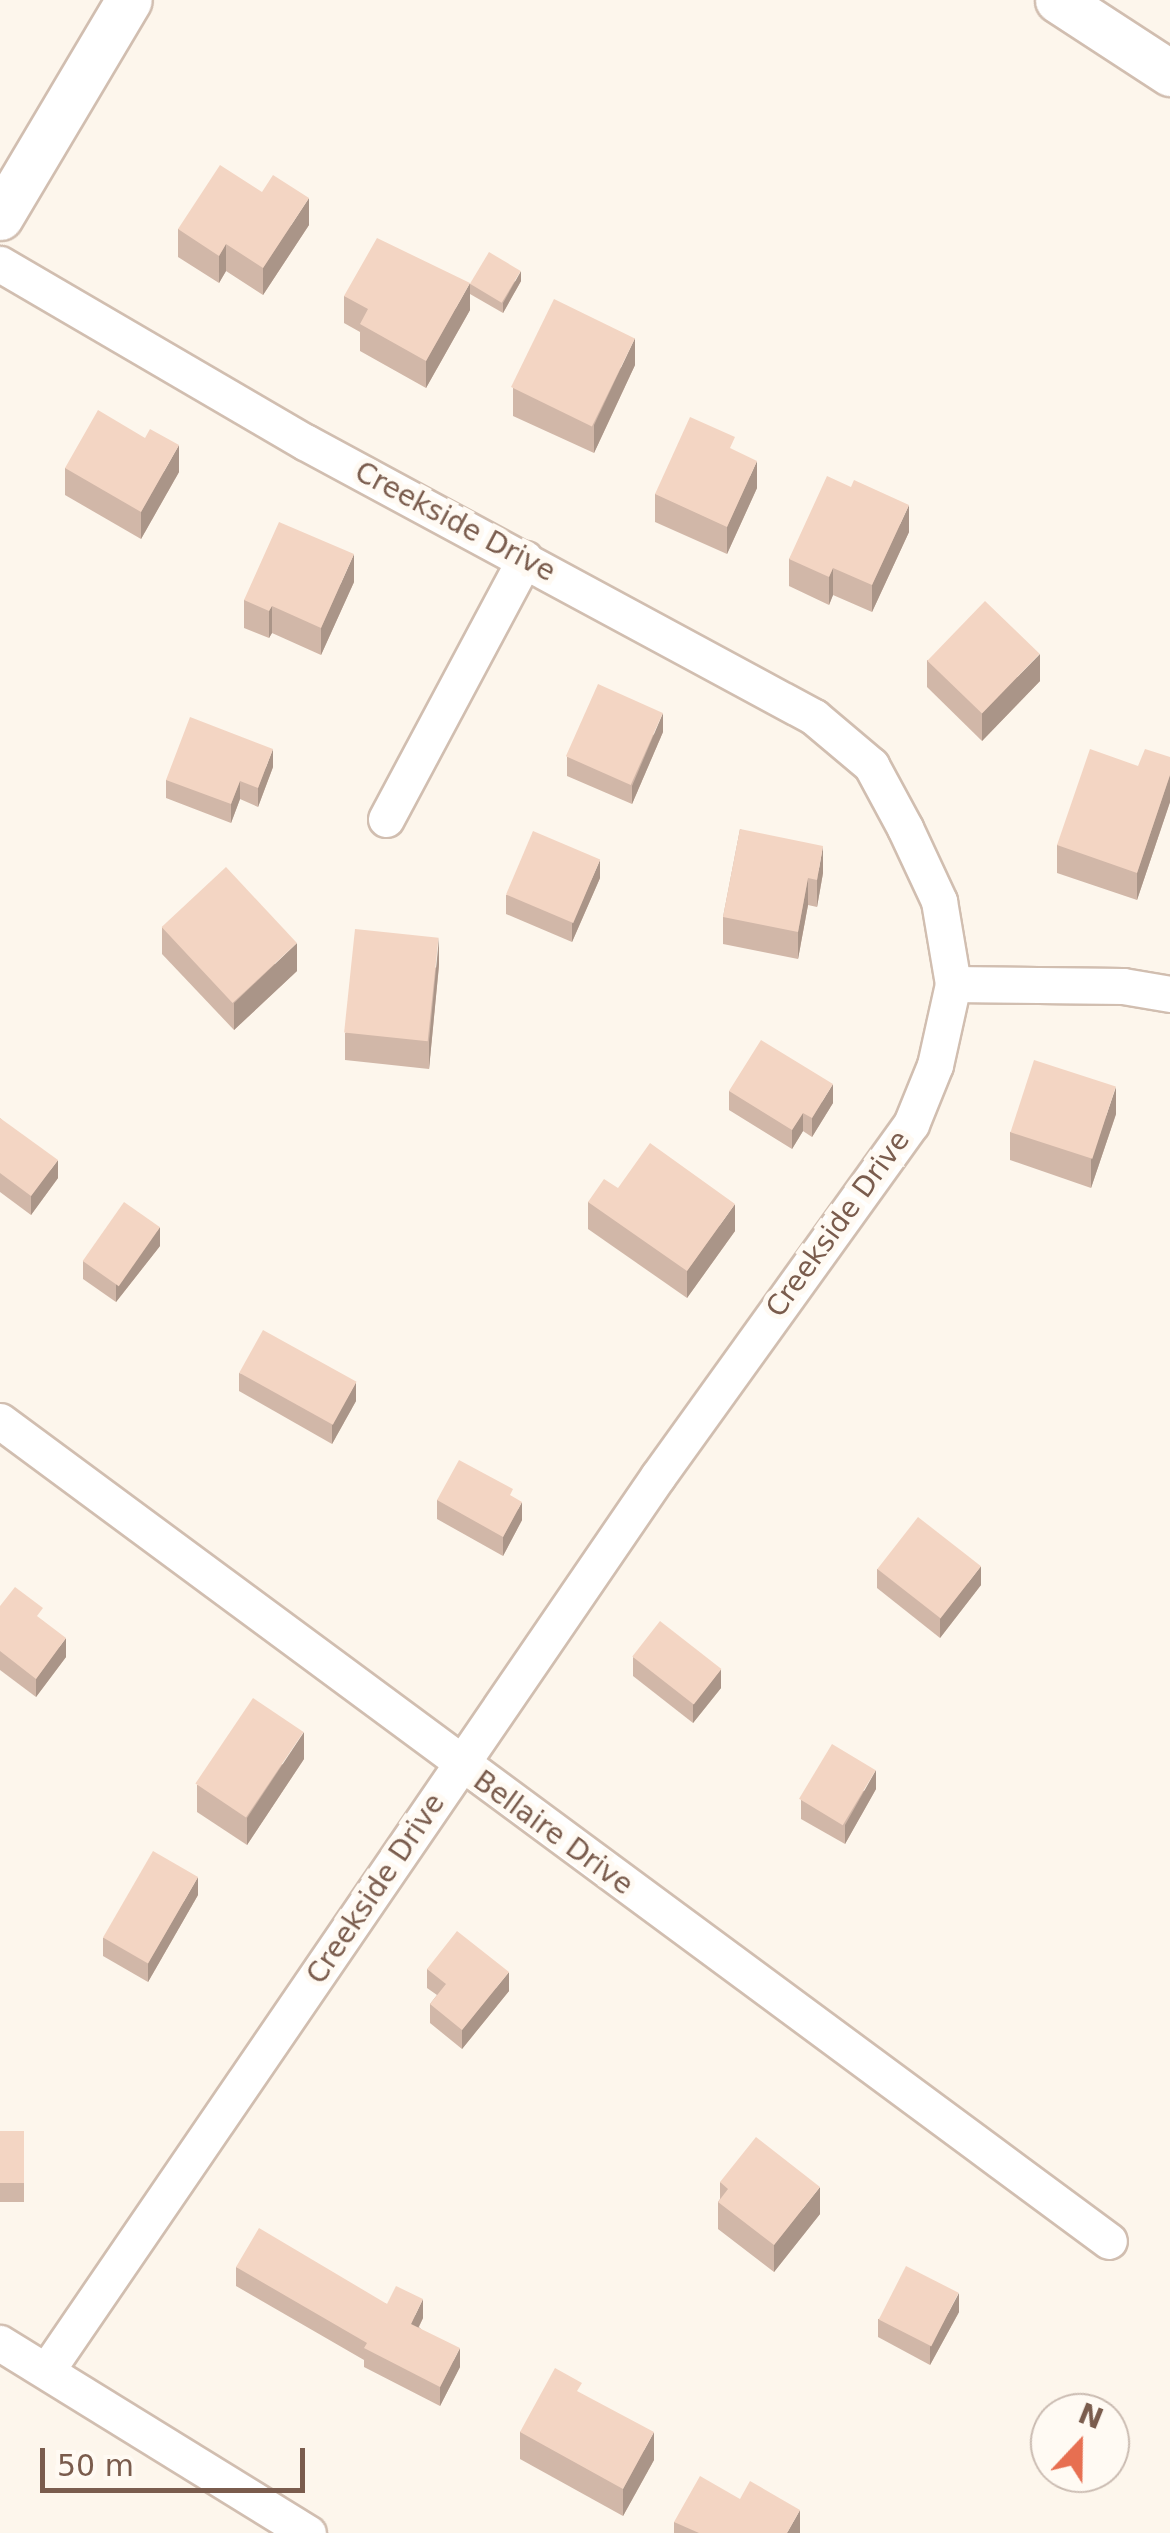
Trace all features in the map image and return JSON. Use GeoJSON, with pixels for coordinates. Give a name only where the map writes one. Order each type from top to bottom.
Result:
{"type":"FeatureCollection","features":[{"type":"Feature","properties":{"kind":"street"},"geometry":{"type":"LineString","coordinates":[[0,218],[130,0]]}},
{"type":"Feature","properties":{"kind":"street"},"geometry":{"type":"LineString","coordinates":[[1058,0],[1170,73]]}},
{"type":"Feature","properties":{"kind":"street","name":"Creekside Drive"},"geometry":{"type":"LineString","coordinates":[[0,264],[305,442],[814,717],[871,765],[939,901],[953,984],[935,1065],[911,1124],[461,1765],[46,2370]]}},
{"type":"Feature","properties":{"kind":"street"},"geometry":{"type":"LineString","coordinates":[[386,819],[525,558]]}},
{"type":"Feature","properties":{"kind":"street"},"geometry":{"type":"LineString","coordinates":[[953,984],[1123,986],[1170,994]]}},
{"type":"Feature","properties":{"kind":"street","name":"Bellaire Drive"},"geometry":{"type":"LineString","coordinates":[[0,1421],[1109,2241]]}},
{"type":"Feature","properties":{"kind":"street"},"geometry":{"type":"LineString","coordinates":[[0,2343],[308,2533]]}},
{"type":"Feature","properties":{"kind":"building"},"geometry":{"type":"Polygon","coordinates":[[[220,165],[262,192],[273,175],[309,198],[263,268],[226,244],[219,256],[178,229],[220,165]]]}},
{"type":"Feature","properties":{"kind":"building"},"geometry":{"type":"Polygon","coordinates":[[[377,238],[470,283],[426,361],[360,324],[368,309],[344,296],[377,238]]]}},
{"type":"Feature","properties":{"kind":"building"},"geometry":{"type":"Polygon","coordinates":[[[489,252],[521,271],[502,303],[470,284],[489,252]]]}},
{"type":"Feature","properties":{"kind":"building"},"geometry":{"type":"Polygon","coordinates":[[[554,299],[635,338],[592,427],[511,387],[554,299]]]}},
{"type":"Feature","properties":{"kind":"building"},"geometry":{"type":"Polygon","coordinates":[[[98,410],[145,438],[150,429],[179,445],[141,512],[65,468],[98,410]]]}},
{"type":"Feature","properties":{"kind":"building"},"geometry":{"type":"Polygon","coordinates":[[[690,417],[735,437],[730,448],[757,461],[727,527],[655,494],[690,417]]]}},
{"type":"Feature","properties":{"kind":"building"},"geometry":{"type":"Polygon","coordinates":[[[827,476],[851,487],[854,480],[909,505],[872,585],[833,568],[829,577],[789,559],[827,476]]]}},
{"type":"Feature","properties":{"kind":"building"},"geometry":{"type":"Polygon","coordinates":[[[279,522],[354,554],[321,628],[272,606],[269,611],[244,600],[279,522]]]}},
{"type":"Feature","properties":{"kind":"building"},"geometry":{"type":"Polygon","coordinates":[[[985,601],[1040,654],[982,713],[927,661],[985,601]]]}},
{"type":"Feature","properties":{"kind":"building"},"geometry":{"type":"Polygon","coordinates":[[[598,684],[663,713],[631,785],[566,756],[598,684]]]}},
{"type":"Feature","properties":{"kind":"building"},"geometry":{"type":"Polygon","coordinates":[[[190,717],[273,749],[258,788],[240,781],[231,804],[166,780],[190,717]]]}},
{"type":"Feature","properties":{"kind":"building"},"geometry":{"type":"Polygon","coordinates":[[[1090,749],[1138,766],[1145,749],[1170,757],[1170,775],[1137,873],[1057,845],[1090,749]]]}},
{"type":"Feature","properties":{"kind":"building"},"geometry":{"type":"Polygon","coordinates":[[[740,829],[823,846],[817,880],[808,878],[798,932],[723,917],[740,829]]]}},
{"type":"Feature","properties":{"kind":"building"},"geometry":{"type":"Polygon","coordinates":[[[533,831],[600,860],[573,923],[506,895],[533,831]]]}},
{"type":"Feature","properties":{"kind":"building"},"geometry":{"type":"Polygon","coordinates":[[[226,867],[297,943],[233,1003],[162,927],[226,867]]]}},
{"type":"Feature","properties":{"kind":"building"},"geometry":{"type":"Polygon","coordinates":[[[355,929],[439,938],[428,1041],[344,1032],[355,929]]]}},
{"type":"Feature","properties":{"kind":"building"},"geometry":{"type":"Polygon","coordinates":[[[761,1040],[833,1084],[812,1118],[803,1113],[792,1130],[729,1091],[761,1040]]]}},
{"type":"Feature","properties":{"kind":"building"},"geometry":{"type":"Polygon","coordinates":[[[1034,1060],[1116,1087],[1092,1159],[1011,1132],[1034,1060]]]}},
{"type":"Feature","properties":{"kind":"building"},"geometry":{"type":"Polygon","coordinates":[[[0,1118],[58,1160],[31,1196],[0,1173],[0,1118]]]}},
{"type":"Feature","properties":{"kind":"building"},"geometry":{"type":"Polygon","coordinates":[[[650,1143],[735,1204],[687,1271],[588,1202],[604,1179],[618,1188],[650,1143]]]}},
{"type":"Feature","properties":{"kind":"building"},"geometry":{"type":"Polygon","coordinates":[[[124,1202],[160,1227],[119,1286],[83,1261],[124,1202]]]}},
{"type":"Feature","properties":{"kind":"building"},"geometry":{"type":"Polygon","coordinates":[[[263,1330],[357,1382],[333,1425],[239,1373],[263,1330]]]}},
{"type":"Feature","properties":{"kind":"building"},"geometry":{"type":"Polygon","coordinates":[[[459,1460],[513,1489],[510,1495],[522,1502],[503,1537],[437,1500],[459,1460]]]}},
{"type":"Feature","properties":{"kind":"building"},"geometry":{"type":"Polygon","coordinates":[[[918,1517],[981,1566],[940,1618],[877,1569],[918,1517]]]}},
{"type":"Feature","properties":{"kind":"building"},"geometry":{"type":"Polygon","coordinates":[[[15,1587],[43,1608],[37,1616],[66,1638],[36,1679],[0,1651],[0,1606],[15,1587]]]}},
{"type":"Feature","properties":{"kind":"building"},"geometry":{"type":"Polygon","coordinates":[[[660,1621],[721,1669],[694,1704],[632,1656],[660,1621]]]}},
{"type":"Feature","properties":{"kind":"building"},"geometry":{"type":"Polygon","coordinates":[[[253,1698],[304,1732],[246,1818],[195,1783],[253,1698]]]}},
{"type":"Feature","properties":{"kind":"building"},"geometry":{"type":"Polygon","coordinates":[[[832,1744],[876,1770],[843,1825],[799,1799],[832,1744]]]}},
{"type":"Feature","properties":{"kind":"building"},"geometry":{"type":"Polygon","coordinates":[[[153,1851],[198,1877],[148,1964],[103,1938],[153,1851]]]}},
{"type":"Feature","properties":{"kind":"building"},"geometry":{"type":"Polygon","coordinates":[[[457,1931],[509,1972],[462,2030],[430,2004],[446,1984],[427,1969],[457,1931]]]}},
{"type":"Feature","properties":{"kind":"building"},"geometry":{"type":"Polygon","coordinates":[[[0,2131],[24,2131],[24,2183],[0,2183],[0,2131]]]}},
{"type":"Feature","properties":{"kind":"building"},"geometry":{"type":"Polygon","coordinates":[[[756,2137],[820,2187],[774,2245],[718,2202],[728,2189],[720,2182],[756,2137]]]}},
{"type":"Feature","properties":{"kind":"building"},"geometry":{"type":"Polygon","coordinates":[[[259,2228],[387,2304],[396,2286],[423,2299],[411,2324],[460,2348],[440,2387],[364,2348],[367,2343],[236,2267],[259,2228]]]}},
{"type":"Feature","properties":{"kind":"building"},"geometry":{"type":"Polygon","coordinates":[[[906,2266],[959,2293],[931,2346],[879,2319],[906,2266]]]}},
{"type":"Feature","properties":{"kind":"building"},"geometry":{"type":"Polygon","coordinates":[[[555,2368],[582,2383],[577,2391],[654,2432],[623,2489],[520,2432],[555,2368]]]}},
{"type":"Feature","properties":{"kind":"building"},"geometry":{"type":"Polygon","coordinates":[[[700,2476],[740,2499],[750,2481],[800,2510],[787,2533],[699,2533],[674,2522],[700,2476]]]}}]}
